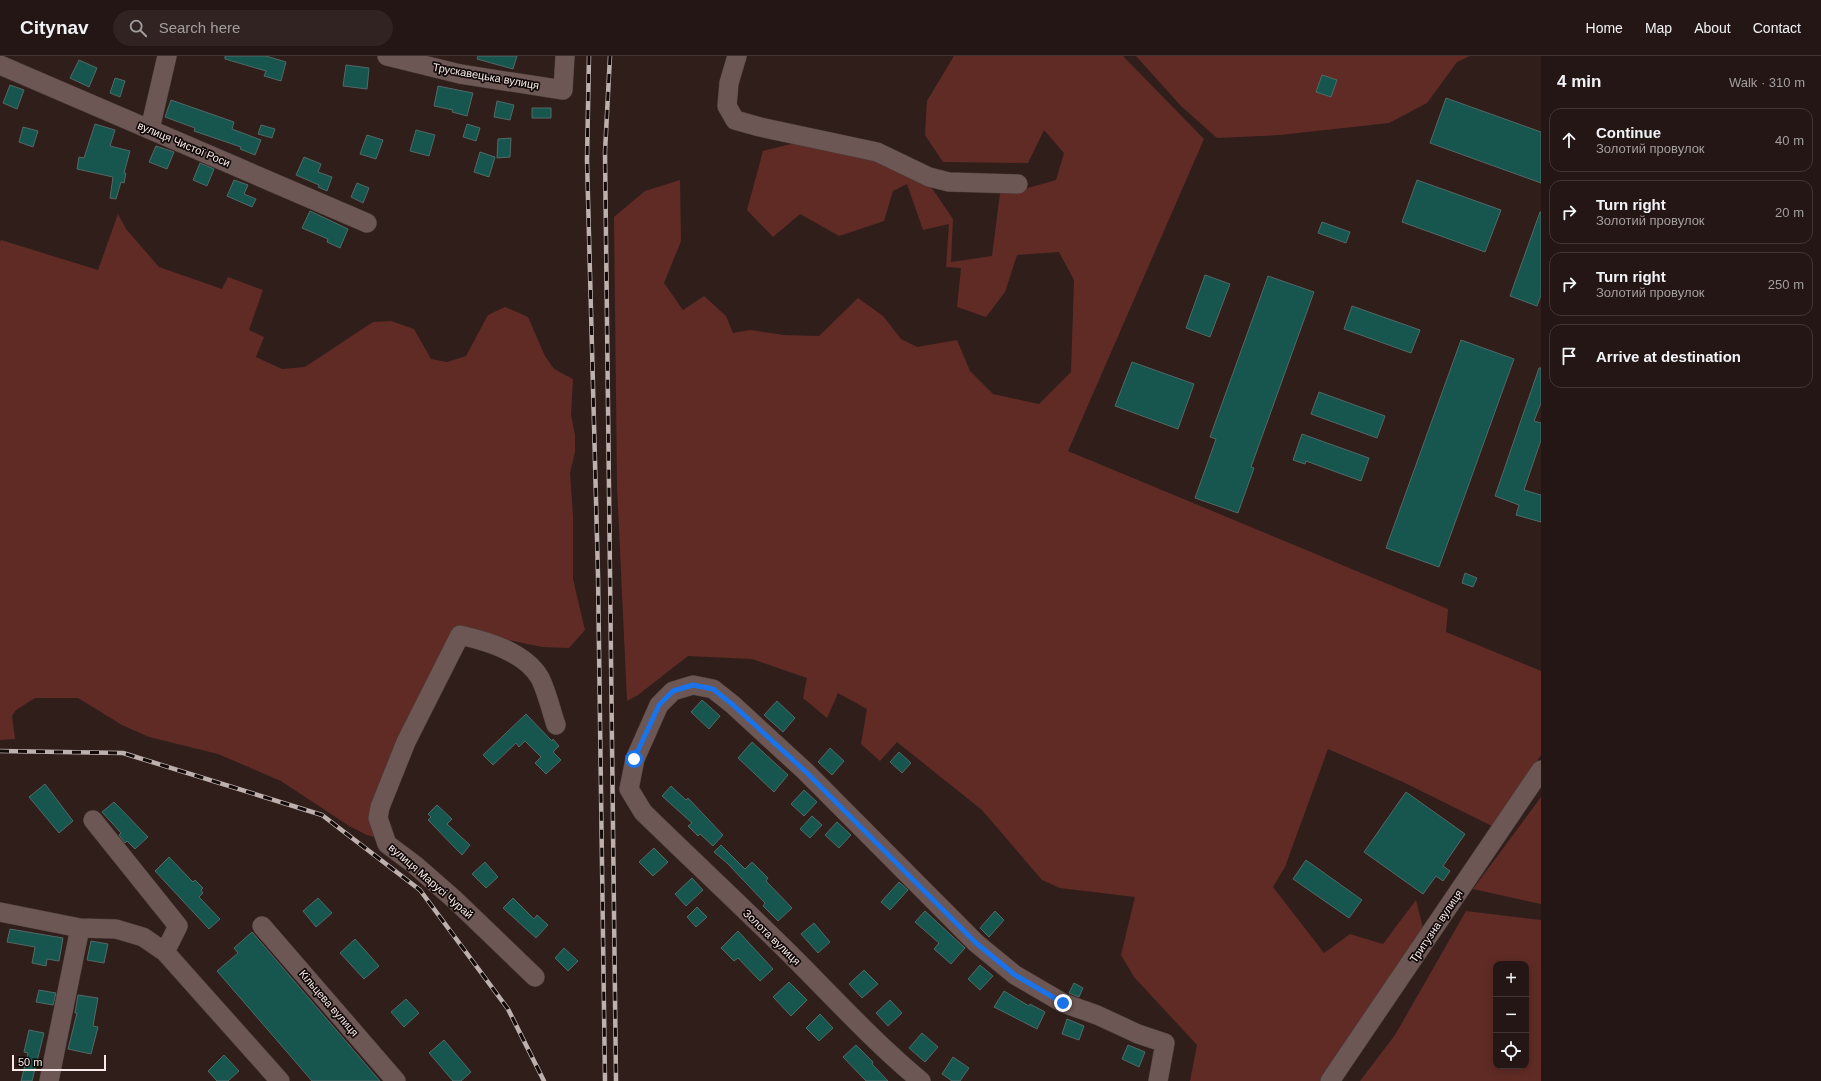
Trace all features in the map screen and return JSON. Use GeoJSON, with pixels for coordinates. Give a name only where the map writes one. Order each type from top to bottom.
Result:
{"type":"FeatureCollection","features":[{"type":"Feature","properties":{"kind":"street"},"geometry":{"type":"LineString","coordinates":[[150,130],[168,56]]}},
{"type":"Feature","properties":{"kind":"street","name":"Трускавецька вулиця"},"geometry":{"type":"LineString","coordinates":[[387,56],[460,74],[563,90],[565,56]]}},
{"type":"Feature","properties":{"kind":"street"},"geometry":{"type":"LineString","coordinates":[[737,56],[728,83],[727,106],[735,120],[760,127],[877,152],[928,178],[949,182],[1018,184]]}},
{"type":"Feature","properties":{"kind":"street","name":"вулиця Чистої Роси"},"geometry":{"type":"LineString","coordinates":[[0,65],[367,222]]}},
{"type":"Feature","properties":{"kind":"street","name":"вулиця Марусі Чурай"},"geometry":{"type":"LineString","coordinates":[[535,977],[454,900],[415,865],[387,844],[378,818],[380,807],[406,742],[460,635],[496,644],[526,662],[536,672],[541,680],[556,725]]}},
{"type":"Feature","properties":{"kind":"street","name":"Золота вулиця"},"geometry":{"type":"LineString","coordinates":[[921,1081],[902,1066],[831,997],[796,959],[643,812],[629,789],[634,759],[659,705],[673,691],[693,685],[713,689],[732,704],[805,771],[976,943],[1015,975],[1063,1003],[1097,1015],[1138,1034],[1165,1043],[1158,1081]]}},
{"type":"Feature","properties":{"kind":"street","name":"Тритузна вулиця"},"geometry":{"type":"LineString","coordinates":[[1330,1081],[1541,770]]}},
{"type":"Feature","properties":{"kind":"street"},"geometry":{"type":"LineString","coordinates":[[93,820],[178,926],[165,952]]}},
{"type":"Feature","properties":{"kind":"street"},"geometry":{"type":"LineString","coordinates":[[0,912],[80,928],[116,929],[143,936],[165,952],[280,1081]]}},
{"type":"Feature","properties":{"kind":"street","name":"Кільцева вулиця"},"geometry":{"type":"LineString","coordinates":[[262,926],[396,1081]]}},
{"type":"Feature","properties":{"kind":"street"},"geometry":{"type":"LineString","coordinates":[[49,1081],[80,928]]}},
{"type":"Feature","properties":{"kind":"shaded area"},"geometry":{"type":"Polygon","coordinates":[[[954,56],[1123,56],[1204,139],[1068,451],[1448,609],[1446,632],[1541,671],[1541,755],[1494,827],[1403,782],[1328,749],[1285,867],[1273,887],[1324,953],[1350,934],[1383,944],[1416,900],[1424,932],[1320,1081],[1190,1081],[1197,1045],[1134,977],[1121,955],[1135,897],[1060,888],[1042,880],[982,810],[897,742],[880,761],[861,744],[867,709],[838,693],[827,718],[803,698],[807,678],[752,659],[688,656],[638,695],[627,701],[617,485],[614,217],[645,191],[680,180],[681,241],[664,283],[683,310],[704,296],[726,316],[733,333],[750,330],[783,335],[819,336],[858,298],[883,316],[901,339],[917,347],[957,340],[970,371],[993,394],[1039,404],[1071,372],[1074,280],[1059,252],[1017,255],[1005,292],[986,317],[957,307],[961,268],[946,267],[949,224],[923,230],[907,184],[893,191],[884,221],[839,236],[800,214],[773,237],[747,210],[763,151],[799,142],[877,151],[923,175],[953,219],[951,262],[992,256],[1000,193],[1028,188],[1056,180],[1064,153],[1044,130],[1028,163],[943,162],[925,135],[927,101],[954,56]]]}},
{"type":"Feature","properties":{"kind":"shaded area"},"geometry":{"type":"Polygon","coordinates":[[[1136,56],[1470,56],[1457,62],[1427,103],[1389,123],[1280,135],[1217,138],[1181,106],[1136,56]]]}},
{"type":"Feature","properties":{"kind":"shaded area"},"geometry":{"type":"Polygon","coordinates":[[[118,214],[126,229],[159,267],[222,289],[228,277],[263,290],[249,330],[264,337],[256,357],[282,369],[305,367],[373,322],[391,321],[414,329],[431,359],[447,362],[466,356],[488,315],[505,307],[528,317],[545,356],[554,369],[573,379],[571,415],[575,435],[575,452],[570,473],[573,516],[573,579],[585,630],[569,648],[542,647],[459,630],[412,718],[381,839],[367,835],[349,826],[281,781],[218,754],[149,737],[122,725],[78,698],[35,698],[16,710],[12,716],[15,739],[0,740],[0,242],[1,240],[98,270],[118,214]]]}},
{"type":"Feature","properties":{"kind":"shaded area"},"geometry":{"type":"Polygon","coordinates":[[[1541,797],[1541,904],[1473,889],[1541,797]]]}},
{"type":"Feature","properties":{"kind":"shaded area"},"geometry":{"type":"Polygon","coordinates":[[[1466,911],[1541,920],[1541,1081],[1360,1081],[1395,1035],[1466,911]]]}},
{"type":"Feature","properties":{"kind":"building"},"geometry":{"type":"Polygon","coordinates":[[[225,56],[266,56],[286,62],[281,81],[264,76],[266,71],[225,59],[225,56]]]}},
{"type":"Feature","properties":{"kind":"building"},"geometry":{"type":"Polygon","coordinates":[[[478,56],[517,56],[513,69],[477,59],[478,56]]]}},
{"type":"Feature","properties":{"kind":"building"},"geometry":{"type":"Polygon","coordinates":[[[79,60],[97,68],[89,87],[70,78],[79,60]]]}},
{"type":"Feature","properties":{"kind":"building"},"geometry":{"type":"Polygon","coordinates":[[[346,65],[369,68],[367,89],[343,86],[346,65]]]}},
{"type":"Feature","properties":{"kind":"building"},"geometry":{"type":"Polygon","coordinates":[[[1322,75],[1337,80],[1331,97],[1316,92],[1322,75]]]}},
{"type":"Feature","properties":{"kind":"building"},"geometry":{"type":"Polygon","coordinates":[[[115,78],[125,81],[120,97],[110,93],[115,78]]]}},
{"type":"Feature","properties":{"kind":"building"},"geometry":{"type":"Polygon","coordinates":[[[10,85],[24,90],[17,109],[3,103],[10,85]]]}},
{"type":"Feature","properties":{"kind":"building"},"geometry":{"type":"Polygon","coordinates":[[[438,86],[473,93],[467,116],[452,112],[453,110],[434,106],[438,86]]]}},
{"type":"Feature","properties":{"kind":"building"},"geometry":{"type":"Polygon","coordinates":[[[1446,98],[1541,132],[1541,183],[1430,143],[1446,98]]]}},
{"type":"Feature","properties":{"kind":"building"},"geometry":{"type":"Polygon","coordinates":[[[171,100],[234,122],[232,129],[261,140],[255,155],[240,149],[241,147],[194,131],[195,128],[165,117],[171,100]]]}},
{"type":"Feature","properties":{"kind":"building"},"geometry":{"type":"Polygon","coordinates":[[[497,101],[514,105],[510,120],[494,117],[497,101]]]}},
{"type":"Feature","properties":{"kind":"building"},"geometry":{"type":"Polygon","coordinates":[[[532,108],[551,108],[551,118],[532,118],[532,108]]]}},
{"type":"Feature","properties":{"kind":"building"},"geometry":{"type":"Polygon","coordinates":[[[95,124],[115,130],[110,146],[130,151],[124,173],[126,173],[124,183],[121,182],[116,199],[110,198],[113,177],[77,169],[79,157],[84,158],[95,124]]]}},
{"type":"Feature","properties":{"kind":"building"},"geometry":{"type":"Polygon","coordinates":[[[467,124],[480,128],[476,141],[463,137],[467,124]]]}},
{"type":"Feature","properties":{"kind":"building"},"geometry":{"type":"Polygon","coordinates":[[[261,125],[275,129],[272,138],[258,134],[261,125]]]}},
{"type":"Feature","properties":{"kind":"building"},"geometry":{"type":"Polygon","coordinates":[[[23,127],[38,131],[33,147],[19,142],[23,127]]]}},
{"type":"Feature","properties":{"kind":"building"},"geometry":{"type":"Polygon","coordinates":[[[416,130],[435,135],[429,156],[410,151],[416,130]]]}},
{"type":"Feature","properties":{"kind":"building"},"geometry":{"type":"Polygon","coordinates":[[[367,135],[383,140],[376,159],[360,154],[367,135]]]}},
{"type":"Feature","properties":{"kind":"building"},"geometry":{"type":"Polygon","coordinates":[[[511,138],[510,157],[497,158],[498,139],[511,138]]]}},
{"type":"Feature","properties":{"kind":"building"},"geometry":{"type":"Polygon","coordinates":[[[156,146],[174,152],[167,169],[149,162],[156,146]]]}},
{"type":"Feature","properties":{"kind":"building"},"geometry":{"type":"Polygon","coordinates":[[[480,152],[495,157],[489,177],[474,172],[480,152]]]}},
{"type":"Feature","properties":{"kind":"building"},"geometry":{"type":"Polygon","coordinates":[[[304,157],[321,164],[318,172],[332,177],[327,191],[318,187],[319,185],[296,175],[304,157]]]}},
{"type":"Feature","properties":{"kind":"building"},"geometry":{"type":"Polygon","coordinates":[[[200,163],[214,169],[207,186],[193,180],[200,163]]]}},
{"type":"Feature","properties":{"kind":"building"},"geometry":{"type":"Polygon","coordinates":[[[234,180],[248,185],[244,194],[256,199],[252,207],[227,196],[234,180]]]}},
{"type":"Feature","properties":{"kind":"building"},"geometry":{"type":"Polygon","coordinates":[[[1417,180],[1501,210],[1485,252],[1402,222],[1417,180]]]}},
{"type":"Feature","properties":{"kind":"building"},"geometry":{"type":"Polygon","coordinates":[[[357,183],[369,188],[363,203],[351,197],[357,183]]]}},
{"type":"Feature","properties":{"kind":"building"},"geometry":{"type":"Polygon","coordinates":[[[310,211],[348,229],[340,248],[327,242],[328,239],[302,228],[310,211]]]}},
{"type":"Feature","properties":{"kind":"building"},"geometry":{"type":"Polygon","coordinates":[[[1540,212],[1541,295],[1537,306],[1510,296],[1540,212]]]}},
{"type":"Feature","properties":{"kind":"building"},"geometry":{"type":"Polygon","coordinates":[[[1322,222],[1350,232],[1346,243],[1318,233],[1322,222]]]}},
{"type":"Feature","properties":{"kind":"building"},"geometry":{"type":"Polygon","coordinates":[[[1205,275],[1230,284],[1210,337],[1186,328],[1205,275]]]}},
{"type":"Feature","properties":{"kind":"building"},"geometry":{"type":"Polygon","coordinates":[[[1268,276],[1314,292],[1251,467],[1254,468],[1238,513],[1195,498],[1216,439],[1210,437],[1268,276]]]}},
{"type":"Feature","properties":{"kind":"building"},"geometry":{"type":"Polygon","coordinates":[[[1352,306],[1420,330],[1411,353],[1344,329],[1352,306]]]}},
{"type":"Feature","properties":{"kind":"building"},"geometry":{"type":"Polygon","coordinates":[[[1461,340],[1514,359],[1439,567],[1386,548],[1461,340]]]}},
{"type":"Feature","properties":{"kind":"building"},"geometry":{"type":"Polygon","coordinates":[[[1132,362],[1194,384],[1178,429],[1115,406],[1132,362]]]}},
{"type":"Feature","properties":{"kind":"building"},"geometry":{"type":"Polygon","coordinates":[[[1539,368],[1541,368],[1541,403],[1534,421],[1541,423],[1541,440],[1524,490],[1541,495],[1541,522],[1516,515],[1519,505],[1495,496],[1539,368]]]}},
{"type":"Feature","properties":{"kind":"building"},"geometry":{"type":"Polygon","coordinates":[[[1319,392],[1385,416],[1377,438],[1311,414],[1319,392]]]}},
{"type":"Feature","properties":{"kind":"building"},"geometry":{"type":"Polygon","coordinates":[[[1302,434],[1369,458],[1361,481],[1306,461],[1305,464],[1293,460],[1302,434]]]}},
{"type":"Feature","properties":{"kind":"building"},"geometry":{"type":"Polygon","coordinates":[[[1465,573],[1477,578],[1473,587],[1462,583],[1465,573]]]}},
{"type":"Feature","properties":{"kind":"building"},"geometry":{"type":"Polygon","coordinates":[[[702,700],[720,716],[709,729],[691,712],[702,700]]]}},
{"type":"Feature","properties":{"kind":"building"},"geometry":{"type":"Polygon","coordinates":[[[777,701],[795,718],[783,732],[764,715],[777,701]]]}},
{"type":"Feature","properties":{"kind":"building"},"geometry":{"type":"Polygon","coordinates":[[[526,714],[552,741],[553,739],[559,746],[553,752],[561,760],[546,774],[535,763],[541,757],[525,741],[519,747],[516,743],[493,765],[483,755],[526,714]]]}},
{"type":"Feature","properties":{"kind":"building"},"geometry":{"type":"Polygon","coordinates":[[[752,742],[788,775],[774,792],[738,758],[752,742]]]}},
{"type":"Feature","properties":{"kind":"building"},"geometry":{"type":"Polygon","coordinates":[[[830,748],[844,761],[832,775],[818,762],[830,748]]]}},
{"type":"Feature","properties":{"kind":"building"},"geometry":{"type":"Polygon","coordinates":[[[899,752],[911,763],[902,773],[890,762],[899,752]]]}},
{"type":"Feature","properties":{"kind":"building"},"geometry":{"type":"Polygon","coordinates":[[[45,784],[73,821],[59,833],[29,797],[45,784]]]}},
{"type":"Feature","properties":{"kind":"building"},"geometry":{"type":"Polygon","coordinates":[[[671,786],[686,800],[688,798],[723,835],[713,846],[700,834],[698,836],[688,826],[692,823],[662,796],[671,786]]]}},
{"type":"Feature","properties":{"kind":"building"},"geometry":{"type":"Polygon","coordinates":[[[804,790],[817,802],[804,816],[791,804],[804,790]]]}},
{"type":"Feature","properties":{"kind":"building"},"geometry":{"type":"Polygon","coordinates":[[[1406,792],[1465,834],[1443,866],[1450,871],[1443,881],[1436,876],[1423,894],[1364,852],[1406,792]]]}},
{"type":"Feature","properties":{"kind":"building"},"geometry":{"type":"Polygon","coordinates":[[[114,802],[148,837],[135,849],[127,841],[125,843],[119,835],[121,833],[102,812],[114,802]]]}},
{"type":"Feature","properties":{"kind":"building"},"geometry":{"type":"Polygon","coordinates":[[[437,805],[452,819],[447,824],[470,845],[462,855],[428,820],[431,817],[428,814],[437,805]]]}},
{"type":"Feature","properties":{"kind":"building"},"geometry":{"type":"Polygon","coordinates":[[[812,816],[822,825],[810,838],[800,829],[812,816]]]}},
{"type":"Feature","properties":{"kind":"building"},"geometry":{"type":"Polygon","coordinates":[[[837,822],[851,835],[839,848],[825,835],[837,822]]]}},
{"type":"Feature","properties":{"kind":"building"},"geometry":{"type":"Polygon","coordinates":[[[721,845],[745,869],[752,862],[768,878],[766,881],[792,908],[778,921],[763,906],[765,903],[727,863],[714,852],[721,845]]]}},
{"type":"Feature","properties":{"kind":"building"},"geometry":{"type":"Polygon","coordinates":[[[654,848],[668,862],[653,876],[639,862],[654,848]]]}},
{"type":"Feature","properties":{"kind":"building"},"geometry":{"type":"Polygon","coordinates":[[[169,857],[193,882],[195,880],[203,888],[201,890],[203,893],[199,897],[220,919],[209,929],[155,871],[169,857]]]}},
{"type":"Feature","properties":{"kind":"building"},"geometry":{"type":"Polygon","coordinates":[[[1306,860],[1362,900],[1349,918],[1293,879],[1306,860]]]}},
{"type":"Feature","properties":{"kind":"building"},"geometry":{"type":"Polygon","coordinates":[[[485,862],[498,877],[486,888],[472,874],[485,862]]]}},
{"type":"Feature","properties":{"kind":"building"},"geometry":{"type":"Polygon","coordinates":[[[692,878],[703,890],[686,906],[675,894],[692,878]]]}},
{"type":"Feature","properties":{"kind":"building"},"geometry":{"type":"Polygon","coordinates":[[[899,882],[908,890],[890,910],[881,902],[899,882]]]}},
{"type":"Feature","properties":{"kind":"building"},"geometry":{"type":"Polygon","coordinates":[[[318,898],[332,913],[316,927],[303,911],[318,898]]]}},
{"type":"Feature","properties":{"kind":"building"},"geometry":{"type":"Polygon","coordinates":[[[513,898],[534,919],[537,915],[548,925],[536,938],[503,908],[513,898]]]}},
{"type":"Feature","properties":{"kind":"building"},"geometry":{"type":"Polygon","coordinates":[[[697,907],[707,917],[696,927],[687,917],[697,907]]]}},
{"type":"Feature","properties":{"kind":"building"},"geometry":{"type":"Polygon","coordinates":[[[925,911],[965,948],[951,964],[934,949],[939,943],[915,922],[925,911]]]}},
{"type":"Feature","properties":{"kind":"building"},"geometry":{"type":"Polygon","coordinates":[[[995,911],[1004,920],[989,937],[980,928],[995,911]]]}},
{"type":"Feature","properties":{"kind":"building"},"geometry":{"type":"Polygon","coordinates":[[[814,923],[830,942],[818,953],[801,934],[814,923]]]}},
{"type":"Feature","properties":{"kind":"building"},"geometry":{"type":"Polygon","coordinates":[[[10,929],[63,938],[59,961],[47,959],[46,966],[32,963],[35,947],[7,942],[10,929]]]}},
{"type":"Feature","properties":{"kind":"building"},"geometry":{"type":"Polygon","coordinates":[[[738,931],[773,969],[760,981],[738,958],[734,961],[721,948],[738,931]]]}},
{"type":"Feature","properties":{"kind":"building"},"geometry":{"type":"Polygon","coordinates":[[[252,932],[380,1081],[312,1081],[217,971],[238,953],[234,948],[252,932]]]}},
{"type":"Feature","properties":{"kind":"building"},"geometry":{"type":"Polygon","coordinates":[[[355,939],[379,966],[364,979],[340,953],[355,939]]]}},
{"type":"Feature","properties":{"kind":"building"},"geometry":{"type":"Polygon","coordinates":[[[91,941],[108,944],[104,963],[87,960],[91,941]]]}},
{"type":"Feature","properties":{"kind":"building"},"geometry":{"type":"Polygon","coordinates":[[[564,948],[578,961],[568,971],[555,958],[564,948]]]}},
{"type":"Feature","properties":{"kind":"building"},"geometry":{"type":"Polygon","coordinates":[[[980,965],[993,976],[980,990],[968,979],[980,965]]]}},
{"type":"Feature","properties":{"kind":"building"},"geometry":{"type":"Polygon","coordinates":[[[864,970],[878,984],[862,998],[849,984],[864,970]]]}},
{"type":"Feature","properties":{"kind":"building"},"geometry":{"type":"Polygon","coordinates":[[[789,982],[807,1000],[791,1016],[773,997],[789,982]]]}},
{"type":"Feature","properties":{"kind":"building"},"geometry":{"type":"Polygon","coordinates":[[[1074,983],[1083,988],[1079,997],[1069,993],[1074,983]]]}},
{"type":"Feature","properties":{"kind":"building"},"geometry":{"type":"Polygon","coordinates":[[[39,990],[56,993],[53,1005],[36,1002],[39,990]]]}},
{"type":"Feature","properties":{"kind":"building"},"geometry":{"type":"Polygon","coordinates":[[[1004,991],[1029,1006],[1030,1004],[1045,1012],[1037,1029],[994,1007],[1004,991]]]}},
{"type":"Feature","properties":{"kind":"building"},"geometry":{"type":"Polygon","coordinates":[[[78,995],[98,998],[93,1026],[98,1027],[91,1054],[68,1049],[77,1013],[75,1013],[78,995]]]}},
{"type":"Feature","properties":{"kind":"building"},"geometry":{"type":"Polygon","coordinates":[[[406,999],[419,1013],[404,1027],[391,1012],[406,999]]]}},
{"type":"Feature","properties":{"kind":"building"},"geometry":{"type":"Polygon","coordinates":[[[890,1000],[902,1013],[888,1026],[876,1013],[890,1000]]]}},
{"type":"Feature","properties":{"kind":"building"},"geometry":{"type":"Polygon","coordinates":[[[820,1014],[833,1028],[819,1041],[806,1028],[820,1014]]]}},
{"type":"Feature","properties":{"kind":"building"},"geometry":{"type":"Polygon","coordinates":[[[1067,1019],[1084,1026],[1079,1040],[1062,1034],[1067,1019]]]}},
{"type":"Feature","properties":{"kind":"building"},"geometry":{"type":"Polygon","coordinates":[[[29,1030],[44,1033],[32,1081],[21,1081],[28,1053],[24,1052],[29,1030]]]}},
{"type":"Feature","properties":{"kind":"building"},"geometry":{"type":"Polygon","coordinates":[[[922,1033],[938,1047],[925,1062],[909,1048],[922,1033]]]}},
{"type":"Feature","properties":{"kind":"building"},"geometry":{"type":"Polygon","coordinates":[[[444,1040],[471,1072],[461,1081],[453,1081],[429,1053],[444,1040]]]}},
{"type":"Feature","properties":{"kind":"building"},"geometry":{"type":"Polygon","coordinates":[[[856,1045],[873,1062],[872,1064],[888,1081],[866,1081],[843,1057],[856,1045]]]}},
{"type":"Feature","properties":{"kind":"building"},"geometry":{"type":"Polygon","coordinates":[[[1128,1045],[1145,1052],[1139,1067],[1122,1059],[1128,1045]]]}},
{"type":"Feature","properties":{"kind":"building"},"geometry":{"type":"Polygon","coordinates":[[[224,1055],[239,1071],[228,1081],[217,1081],[208,1071],[224,1055]]]}},
{"type":"Feature","properties":{"kind":"building"},"geometry":{"type":"Polygon","coordinates":[[[953,1057],[969,1068],[960,1081],[952,1081],[942,1074],[953,1057]]]}},
{"type":"Feature","properties":{"kind":"railway"},"geometry":{"type":"LineString","coordinates":[[589,56],[587,160],[598,575],[605,1081]]}},
{"type":"Feature","properties":{"kind":"railway"},"geometry":{"type":"LineString","coordinates":[[610,56],[605,152],[616,1081]]}},
{"type":"Feature","properties":{"kind":"railway"},"geometry":{"type":"LineString","coordinates":[[0,751],[123,753],[322,815],[420,890],[508,1009],[544,1081]]}},
{"type":"Feature","properties":{"kind":"route"},"geometry":{"type":"LineString","coordinates":[[634,759],[659,705],[673,691],[693,685],[713,689],[732,704],[805,771],[976,943],[1015,975],[1063,1003]]}}]}
